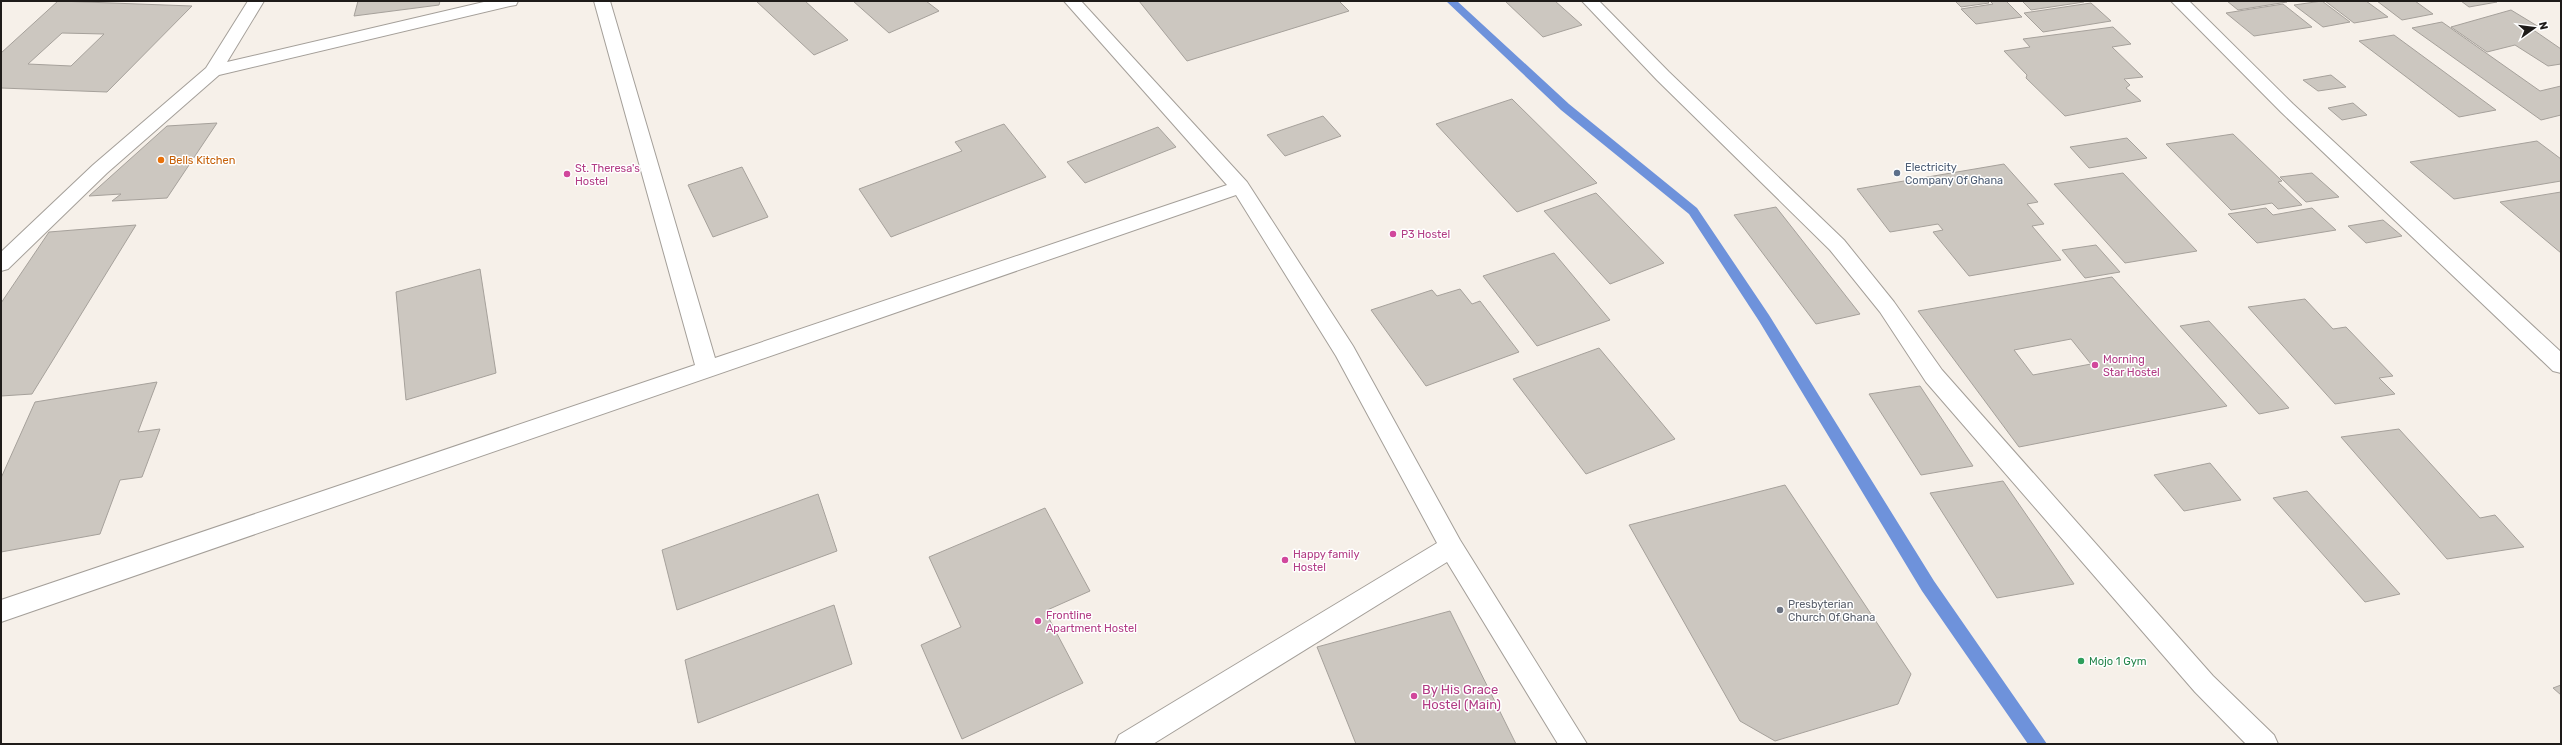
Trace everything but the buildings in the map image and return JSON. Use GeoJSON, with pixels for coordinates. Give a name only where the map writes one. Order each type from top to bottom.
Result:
{"type":"FeatureCollection","features":[{"type":"Feature","properties":{"kind":"street"},"geometry":{"type":"LineString","coordinates":[[1,264],[100,169],[213,71],[256,1]]}},
{"type":"Feature","properties":{"kind":"street"},"geometry":{"type":"LineString","coordinates":[[213,71],[510,1]]}},
{"type":"Feature","properties":{"kind":"street"},"geometry":{"type":"LineString","coordinates":[[602,1],[707,369]]}},
{"type":"Feature","properties":{"kind":"street"},"geometry":{"type":"LineString","coordinates":[[1072,1],[1240,187],[1345,352],[1451,547],[1573,744]]}},
{"type":"Feature","properties":{"kind":"street"},"geometry":{"type":"LineString","coordinates":[[1590,1],[1669,82],[1837,245],[1887,307],[1934,376],[2204,684],[2264,744]]}},
{"type":"Feature","properties":{"kind":"street"},"geometry":{"type":"LineString","coordinates":[[2179,1],[2287,108],[2561,365]]}},
{"type":"Feature","properties":{"kind":"street"},"geometry":{"type":"LineString","coordinates":[[1,611],[1240,187]]}},
{"type":"Feature","properties":{"kind":"street"},"geometry":{"type":"LineString","coordinates":[[1129,744],[1451,547]]}},
{"type":"Feature","properties":{"kind":"waterway"},"geometry":{"type":"LineString","coordinates":[[1451,1],[1489,34],[1565,107],[1693,211],[1764,318],[1928,586],[2038,744]]}},
{"type":"Feature","properties":{"kind":"place","name":"Bells Kitchen"},"geometry":{"type":"Point","coordinates":[161,160]}},
{"type":"Feature","properties":{"kind":"place","name":"Electricity Company Of Ghana"},"geometry":{"type":"Point","coordinates":[1897,173]}},
{"type":"Feature","properties":{"kind":"place","name":"St. Theresa's Hostel"},"geometry":{"type":"Point","coordinates":[567,174]}},
{"type":"Feature","properties":{"kind":"place","name":"P3 Hostel"},"geometry":{"type":"Point","coordinates":[1393,234]}},
{"type":"Feature","properties":{"kind":"place","name":"Morning Star Hostel"},"geometry":{"type":"Point","coordinates":[2095,365]}},
{"type":"Feature","properties":{"kind":"place","name":"Happy family Hostel"},"geometry":{"type":"Point","coordinates":[1285,560]}},
{"type":"Feature","properties":{"kind":"place","name":"Presbyterian Church Of Ghana"},"geometry":{"type":"Point","coordinates":[1780,610]}},
{"type":"Feature","properties":{"kind":"place","name":"Frontline Apartment Hostel"},"geometry":{"type":"Point","coordinates":[1038,621]}},
{"type":"Feature","properties":{"kind":"place","name":"Mojo 1 Gym"},"geometry":{"type":"Point","coordinates":[2081,661]}},
{"type":"Feature","properties":{"kind":"place","name":"By His Grace Hostel (Main)"},"geometry":{"type":"Point","coordinates":[1414,696]}}]}
